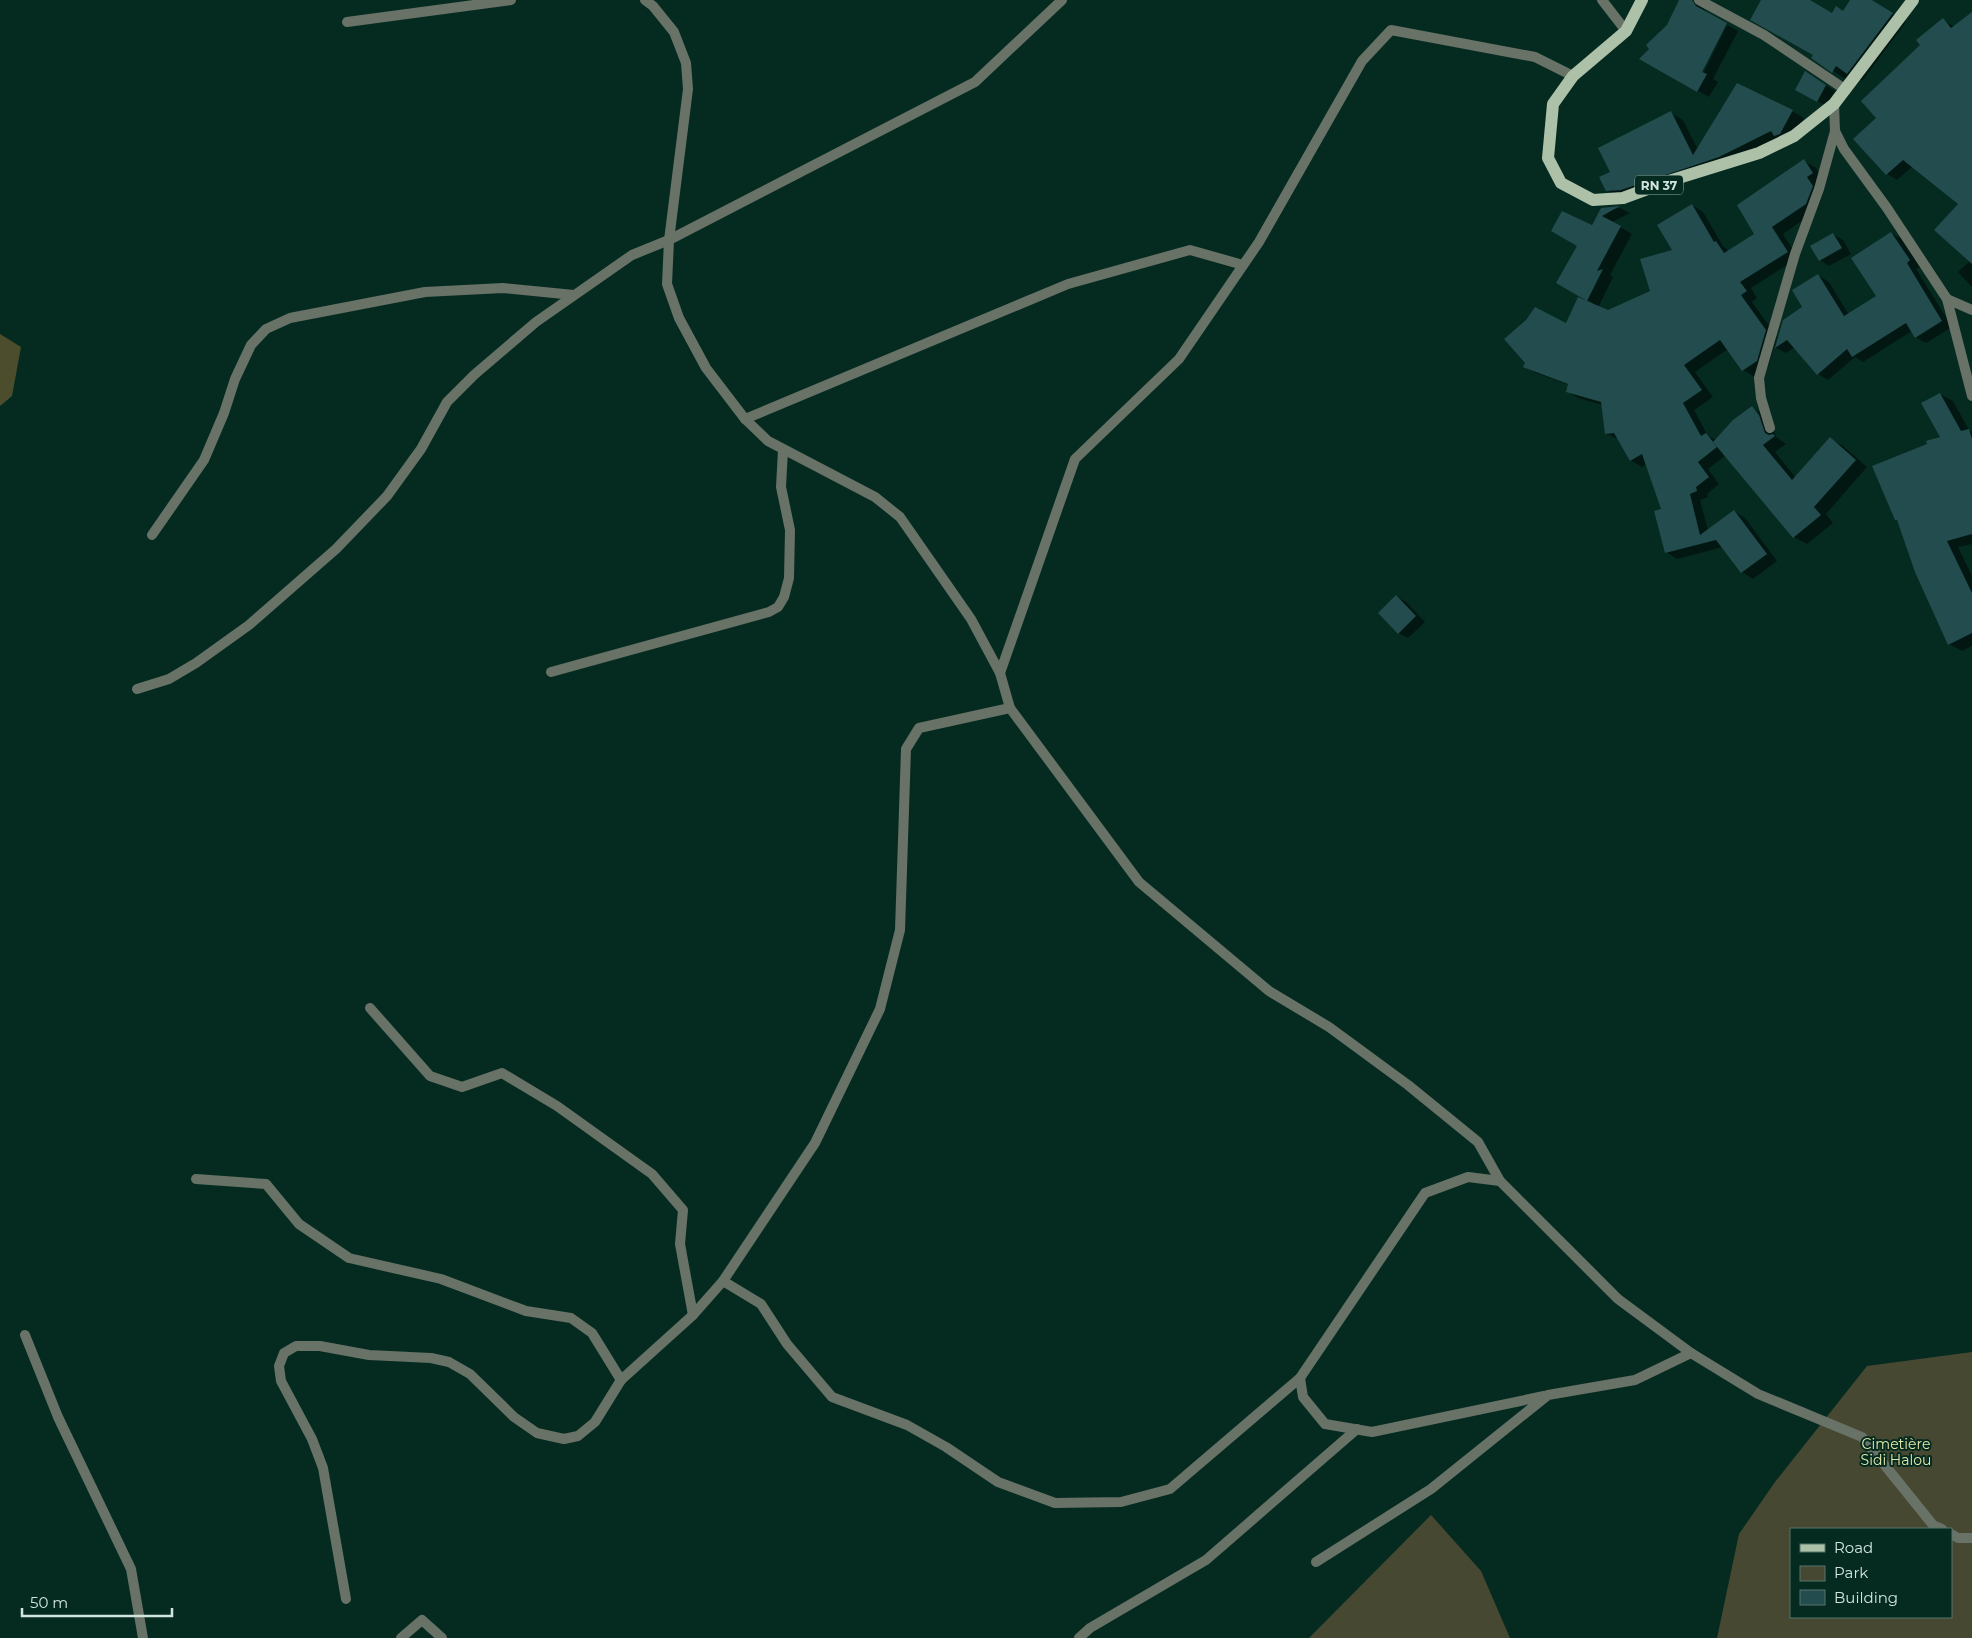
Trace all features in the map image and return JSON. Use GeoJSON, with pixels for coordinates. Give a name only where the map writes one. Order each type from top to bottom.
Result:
{"type":"FeatureCollection","features":[{"type":"Feature","properties":{"kind":"main road","name":"RN 37"},"geometry":{"type":"LineString","coordinates":[[1642,0],[1626,31],[1573,76],[1553,104],[1548,158],[1560,183],[1593,200],[1623,198],[1672,180],[1759,153],[1794,136],[1834,104],[1913,0]]}},
{"type":"Feature","properties":{"kind":"street"},"geometry":{"type":"LineString","coordinates":[[347,22],[512,0]]}},
{"type":"Feature","properties":{"kind":"street"},"geometry":{"type":"LineString","coordinates":[[644,0],[653,6],[674,32],[686,64],[688,89],[669,240],[667,284],[679,318],[706,368],[745,419],[768,441],[875,496],[900,517],[971,619],[1000,673],[1010,708],[1139,882],[1269,991],[1329,1027],[1408,1085],[1478,1142],[1500,1181],[1618,1299],[1691,1353],[1758,1394],[1862,1437],[1933,1525],[1940,1528]]}},
{"type":"Feature","properties":{"kind":"street"},"geometry":{"type":"LineString","coordinates":[[137,689],[169,678],[196,664],[249,625],[336,549],[388,496],[421,449],[447,402],[474,375],[536,322],[632,254],[669,240],[975,82],[1062,0]]}},
{"type":"Feature","properties":{"kind":"street"},"geometry":{"type":"LineString","coordinates":[[1602,0],[1626,31]]}},
{"type":"Feature","properties":{"kind":"street"},"geometry":{"type":"LineString","coordinates":[[1699,0],[1764,35],[1846,90]]}},
{"type":"Feature","properties":{"kind":"street"},"geometry":{"type":"LineString","coordinates":[[1000,673],[1075,460],[1179,360],[1259,242],[1362,61],[1391,30],[1535,57],[1573,76]]}},
{"type":"Feature","properties":{"kind":"street"},"geometry":{"type":"LineString","coordinates":[[1770,428],[1761,398],[1759,378],[1795,254],[1819,190],[1835,131],[1834,104]]}},
{"type":"Feature","properties":{"kind":"street"},"geometry":{"type":"LineString","coordinates":[[1835,131],[1844,149],[1887,208],[1946,299],[1972,396]]}},
{"type":"Feature","properties":{"kind":"street"},"geometry":{"type":"LineString","coordinates":[[745,419],[1068,284],[1190,250],[1243,264]]}},
{"type":"Feature","properties":{"kind":"street"},"geometry":{"type":"LineString","coordinates":[[152,535],[204,460],[224,413],[235,379],[251,345],[266,328],[290,318],[425,292],[503,288],[574,295]]}},
{"type":"Feature","properties":{"kind":"street"},"geometry":{"type":"LineString","coordinates":[[1946,299],[1972,310]]}},
{"type":"Feature","properties":{"kind":"street"},"geometry":{"type":"LineString","coordinates":[[551,672],[769,612],[778,606],[784,597],[789,578],[790,530],[781,487],[784,450]]}},
{"type":"Feature","properties":{"kind":"street"},"geometry":{"type":"LineString","coordinates":[[346,1599],[324,1468],[312,1439],[281,1381],[279,1366],[284,1353],[296,1346],[320,1346],[369,1355],[431,1358],[449,1362],[470,1374],[514,1417],[537,1433],[564,1439],[578,1436],[595,1422],[621,1380],[693,1315],[723,1281],[815,1143],[880,1009],[900,930],[906,749],[920,728],[1010,708]]}},
{"type":"Feature","properties":{"kind":"street"},"geometry":{"type":"LineString","coordinates":[[370,1008],[430,1076],[462,1086],[502,1073],[557,1106],[652,1174],[683,1210],[680,1244],[693,1315]]}},
{"type":"Feature","properties":{"kind":"street"},"geometry":{"type":"LineString","coordinates":[[723,1281],[761,1304],[787,1344],[832,1397],[907,1425],[946,1447],[998,1482],[1055,1502],[1121,1502],[1170,1489],[1300,1378],[1425,1193],[1468,1177],[1500,1181]]}},
{"type":"Feature","properties":{"kind":"street"},"geometry":{"type":"LineString","coordinates":[[196,1179],[266,1184],[298,1224],[349,1258],[442,1279],[526,1311],[571,1318],[592,1333],[621,1380]]}},
{"type":"Feature","properties":{"kind":"street"},"geometry":{"type":"LineString","coordinates":[[25,1335],[58,1417],[131,1569],[143,1638]]}},
{"type":"Feature","properties":{"kind":"street"},"geometry":{"type":"LineString","coordinates":[[1300,1378],[1303,1397],[1325,1424],[1372,1432],[1548,1395],[1634,1380],[1691,1353]]}},
{"type":"Feature","properties":{"kind":"street"},"geometry":{"type":"LineString","coordinates":[[1316,1562],[1431,1489],[1548,1395]]}},
{"type":"Feature","properties":{"kind":"street"},"geometry":{"type":"LineString","coordinates":[[1079,1638],[1090,1628],[1206,1560],[1357,1429]]}},
{"type":"Feature","properties":{"kind":"street"},"geometry":{"type":"LineString","coordinates":[[1952,1535],[1958,1538],[1972,1538]]}},
{"type":"Feature","properties":{"kind":"street"},"geometry":{"type":"LineString","coordinates":[[401,1638],[422,1620],[442,1638]]}},
{"type":"Feature","properties":{"kind":"green space"},"geometry":{"type":"Polygon","coordinates":[[[0,334],[21,347],[12,396],[0,406],[0,334]]]}},
{"type":"Feature","properties":{"kind":"green space","name":"Cimetière Sidi Halou"},"geometry":{"type":"Polygon","coordinates":[[[1972,1352],[1972,1638],[1717,1638],[1739,1534],[1775,1482],[1867,1366],[1972,1352]]]}},
{"type":"Feature","properties":{"kind":"green space"},"geometry":{"type":"Polygon","coordinates":[[[1431,1515],[1481,1571],[1510,1638],[1309,1638],[1431,1515]]]}},
{"type":"Feature","properties":{"kind":"building"},"geometry":{"type":"Polygon","coordinates":[[[1679,0],[1692,0],[1696,6],[1727,23],[1702,72],[1707,74],[1697,92],[1639,59],[1649,49],[1646,45],[1667,25],[1679,0]]]}},
{"type":"Feature","properties":{"kind":"building"},"geometry":{"type":"Polygon","coordinates":[[[1761,0],[1810,0],[1832,13],[1836,6],[1843,11],[1850,0],[1872,0],[1893,13],[1847,74],[1836,66],[1832,73],[1811,58],[1813,55],[1750,20],[1761,0]]]}},
{"type":"Feature","properties":{"kind":"building"},"geometry":{"type":"Polygon","coordinates":[[[1972,12],[1972,264],[1934,230],[1958,204],[1903,160],[1886,175],[1853,139],[1876,118],[1861,101],[1920,45],[1916,40],[1943,18],[1951,28],[1972,12]]]}},
{"type":"Feature","properties":{"kind":"building"},"geometry":{"type":"Polygon","coordinates":[[[1805,71],[1826,85],[1817,102],[1795,90],[1805,71]]]}},
{"type":"Feature","properties":{"kind":"building"},"geometry":{"type":"Polygon","coordinates":[[[1737,83],[1793,110],[1780,134],[1774,136],[1771,131],[1719,157],[1621,190],[1606,191],[1599,177],[1610,172],[1598,148],[1671,111],[1693,155],[1737,83]]]}},
{"type":"Feature","properties":{"kind":"building"},"geometry":{"type":"Polygon","coordinates":[[[1804,159],[1813,173],[1807,177],[1813,186],[1806,204],[1772,227],[1788,252],[1740,282],[1747,291],[1741,295],[1766,330],[1757,361],[1742,371],[1720,340],[1684,365],[1702,390],[1683,403],[1701,436],[1706,433],[1717,447],[1698,462],[1709,477],[1696,487],[1697,491],[1690,494],[1700,535],[1734,510],[1767,554],[1741,573],[1716,540],[1665,553],[1654,511],[1661,509],[1642,454],[1630,461],[1614,433],[1605,434],[1601,402],[1566,392],[1568,384],[1523,367],[1525,363],[1504,339],[1526,320],[1535,307],[1566,323],[1578,297],[1608,310],[1650,291],[1640,259],[1672,250],[1657,225],[1692,204],[1714,242],[1716,241],[1724,253],[1754,234],[1737,205],[1804,159]]]}},
{"type":"Feature","properties":{"kind":"building"},"geometry":{"type":"Polygon","coordinates":[[[1620,206],[1602,216],[1621,226],[1597,271],[1603,269],[1587,301],[1556,283],[1577,246],[1551,231],[1562,211],[1592,225],[1601,208],[1620,206]]]}},
{"type":"Feature","properties":{"kind":"building"},"geometry":{"type":"Polygon","coordinates":[[[1891,232],[1910,260],[1907,263],[1942,321],[1915,338],[1906,323],[1852,357],[1847,349],[1817,375],[1787,340],[1775,348],[1783,320],[1802,307],[1792,290],[1818,274],[1844,316],[1876,296],[1851,258],[1891,232]]]}},
{"type":"Feature","properties":{"kind":"building"},"geometry":{"type":"Polygon","coordinates":[[[1833,233],[1842,248],[1819,261],[1810,246],[1833,233]]]}},
{"type":"Feature","properties":{"kind":"building"},"geometry":{"type":"Polygon","coordinates":[[[1940,393],[1961,431],[1969,429],[1972,439],[1972,534],[1947,541],[1972,593],[1972,633],[1948,645],[1915,572],[1897,520],[1895,520],[1872,466],[1927,444],[1926,441],[1940,437],[1921,403],[1940,393]]]}},
{"type":"Feature","properties":{"kind":"building"},"geometry":{"type":"Polygon","coordinates":[[[1752,406],[1759,415],[1765,433],[1775,436],[1763,445],[1792,480],[1830,437],[1856,460],[1814,507],[1821,515],[1793,538],[1713,442],[1733,420],[1752,406]]]}},
{"type":"Feature","properties":{"kind":"building"},"geometry":{"type":"Polygon","coordinates":[[[1396,595],[1416,616],[1398,634],[1378,613],[1396,595]]]}}]}
